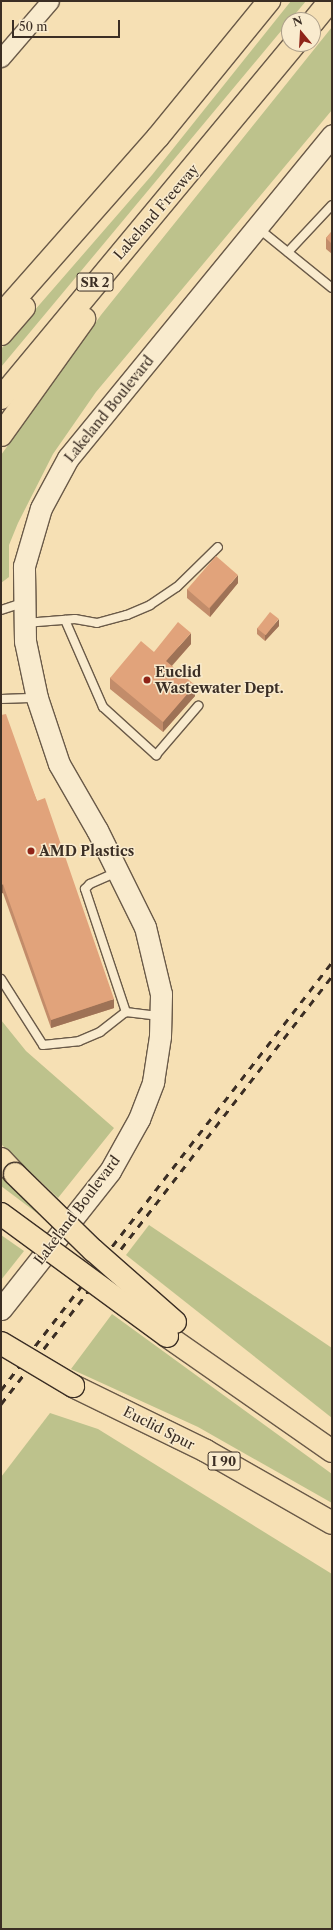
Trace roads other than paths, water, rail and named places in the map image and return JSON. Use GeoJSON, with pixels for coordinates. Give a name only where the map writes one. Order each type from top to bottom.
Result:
{"type":"FeatureCollection","features":[{"type":"Feature","properties":{"kind":"highway"},"geometry":{"type":"LineString","coordinates":[[1,315],[158,137],[269,1]]}},
{"type":"Feature","properties":{"kind":"highway"},"geometry":{"type":"LineString","coordinates":[[321,12],[330,1]]}},
{"type":"Feature","properties":{"kind":"highway","name":"Lakeland Freeway"},"geometry":{"type":"LineString","coordinates":[[1,398],[121,251],[193,169],[288,52]]}},
{"type":"Feature","properties":{"kind":"highway"},"geometry":{"type":"LineString","coordinates":[[1,334],[78,245],[158,137]]}},
{"type":"Feature","properties":{"kind":"highway"},"geometry":{"type":"LineString","coordinates":[[1,435],[50,364],[132,257],[193,169]]}},
{"type":"Feature","properties":{"kind":"highway"},"geometry":{"type":"LineString","coordinates":[[8,1166],[171,1329]]}},
{"type":"Feature","properties":{"kind":"highway"},"geometry":{"type":"LineString","coordinates":[[1,1214],[171,1329],[332,1451]]}},
{"type":"Feature","properties":{"kind":"highway"},"geometry":{"type":"LineString","coordinates":[[1,1343],[73,1386]]}},
{"type":"Feature","properties":{"kind":"highway","name":"Euclid Spur"},"geometry":{"type":"LineString","coordinates":[[1,1358],[73,1386],[112,1404],[212,1455],[332,1523]]}},
{"type":"Feature","properties":{"kind":"street"},"geometry":{"type":"LineString","coordinates":[[1,58],[50,1]]}},
{"type":"Feature","properties":{"kind":"street","name":"Lakeland Boulevard"},"geometry":{"type":"LineString","coordinates":[[1,1309],[110,1171],[139,1119],[153,1082],[161,1016],[161,994],[145,926],[118,872],[59,764],[37,698],[24,613],[24,566],[41,508],[68,458],[258,228],[332,135]]}},
{"type":"Feature","properties":{"kind":"lane"},"geometry":{"type":"LineString","coordinates":[[288,252],[332,204]]}},
{"type":"Feature","properties":{"kind":"lane"},"geometry":{"type":"LineString","coordinates":[[258,228],[332,288]]}},
{"type":"Feature","properties":{"kind":"lane"},"geometry":{"type":"LineString","coordinates":[[1,610],[65,620],[97,623],[127,615],[150,605],[176,587],[218,547]]}},
{"type":"Feature","properties":{"kind":"lane"},"geometry":{"type":"LineString","coordinates":[[65,620],[103,707],[156,755],[198,706]]}},
{"type":"Feature","properties":{"kind":"lane"},"geometry":{"type":"LineString","coordinates":[[1,699],[37,698]]}},
{"type":"Feature","properties":{"kind":"lane"},"geometry":{"type":"LineString","coordinates":[[118,872],[90,884],[85,889],[126,1012]]}},
{"type":"Feature","properties":{"kind":"lane"},"geometry":{"type":"LineString","coordinates":[[1,979],[43,1045],[79,1041],[100,1032],[126,1012],[161,1016]]}},
{"type":"Feature","properties":{"kind":"railway"},"geometry":{"type":"LineString","coordinates":[[1,1390],[332,962]]}},
{"type":"Feature","properties":{"kind":"railway"},"geometry":{"type":"LineString","coordinates":[[1,1404],[332,976]]}},
{"type":"Feature","properties":{"kind":"place","name":"Euclid Wastewater Dept."},"geometry":{"type":"Point","coordinates":[147,680]}},
{"type":"Feature","properties":{"kind":"place","name":"AMD Plastics"},"geometry":{"type":"Point","coordinates":[31,851]}}]}
